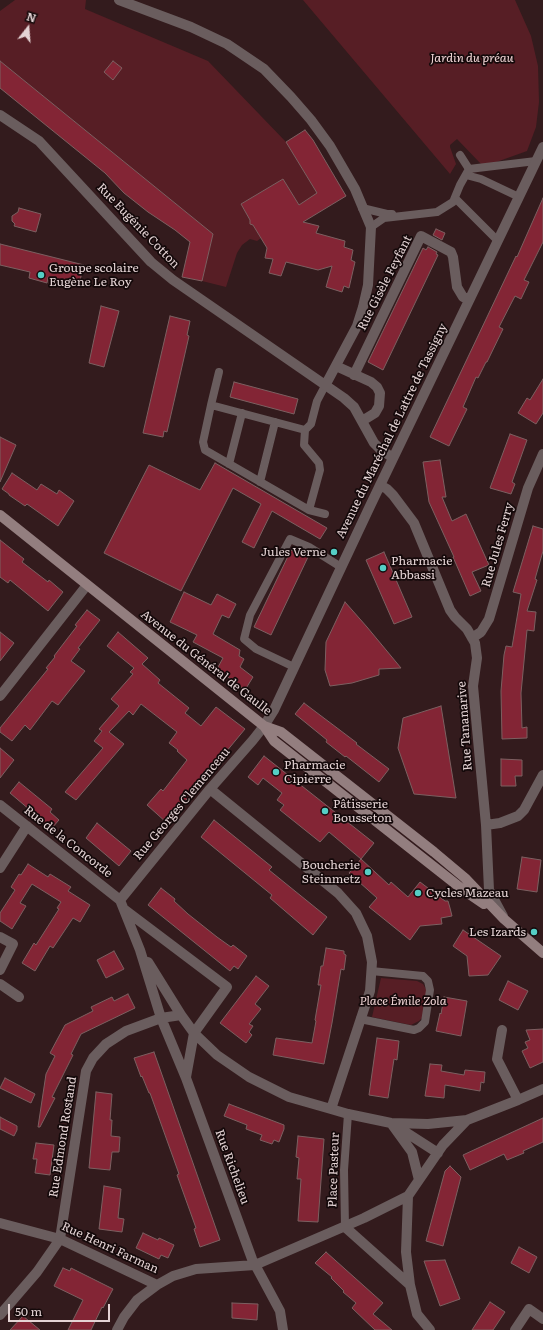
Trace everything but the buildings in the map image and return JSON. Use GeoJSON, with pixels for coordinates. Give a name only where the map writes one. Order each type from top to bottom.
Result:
{"type":"FeatureCollection","features":[{"type":"Feature","properties":{"kind":"main road","name":"Avenue du Général de Gaulle"},"geometry":{"type":"LineString","coordinates":[[0,515],[264,726],[274,741],[462,889],[504,919]]}},
{"type":"Feature","properties":{"kind":"main road"},"geometry":{"type":"LineString","coordinates":[[504,919],[543,953]]}},
{"type":"Feature","properties":{"kind":"street"},"geometry":{"type":"LineString","coordinates":[[119,0],[191,27],[227,44],[264,69],[311,120],[330,146],[355,189],[371,227],[368,285],[357,326],[326,384]]}},
{"type":"Feature","properties":{"kind":"street"},"geometry":{"type":"LineString","coordinates":[[137,0],[150,11]]}},
{"type":"Feature","properties":{"kind":"street","name":"Rue Eugénie Cotton"},"geometry":{"type":"LineString","coordinates":[[0,115],[39,141],[151,262],[173,280],[302,370],[326,384],[344,398],[354,407],[374,443],[394,458]]}},
{"type":"Feature","properties":{"kind":"street","name":"Avenue du Maréchal de Lattre de Tassigny"},"geometry":{"type":"LineString","coordinates":[[264,726],[274,710],[380,485],[543,147]]}},
{"type":"Feature","properties":{"kind":"street","name":"Rue Gisèle Feyfant"},"geometry":{"type":"LineString","coordinates":[[354,374],[421,236],[451,252],[457,287],[463,296],[469,299]]}},
{"type":"Feature","properties":{"kind":"street"},"geometry":{"type":"LineString","coordinates":[[336,366],[371,382],[377,387],[380,393],[378,406],[375,413],[362,421]]}},
{"type":"Feature","properties":{"kind":"street","name":"Rue Jules Ferry"},"geometry":{"type":"LineString","coordinates":[[472,638],[481,632],[490,619],[528,488],[543,454]]}},
{"type":"Feature","properties":{"kind":"street","name":"Rue Tananarive"},"geometry":{"type":"LineString","coordinates":[[380,485],[393,495],[414,523],[450,610],[467,630],[472,638],[476,650],[476,666],[473,686],[486,825],[490,890],[504,919]]}},
{"type":"Feature","properties":{"kind":"street"},"geometry":{"type":"LineString","coordinates":[[0,696],[87,585]]}},
{"type":"Feature","properties":{"kind":"street","name":"Rue Georges Clemenceau"},"geometry":{"type":"LineString","coordinates":[[120,900],[210,788],[264,726]]}},
{"type":"Feature","properties":{"kind":"street"},"geometry":{"type":"LineString","coordinates":[[486,825],[500,823],[518,816],[524,810],[543,775]]}},
{"type":"Feature","properties":{"kind":"street"},"geometry":{"type":"LineString","coordinates":[[210,788],[338,893],[356,913],[366,936],[372,962],[370,991],[331,1109]]}},
{"type":"Feature","properties":{"kind":"street","name":"Rue de la Concorde"},"geometry":{"type":"LineString","coordinates":[[0,804],[120,900]]}},
{"type":"Feature","properties":{"kind":"street"},"geometry":{"type":"LineString","coordinates":[[0,868],[27,826]]}},
{"type":"Feature","properties":{"kind":"street"},"geometry":{"type":"LineString","coordinates":[[120,900],[140,950],[194,1033],[217,1055],[249,1077],[289,1097],[348,1114],[391,1123],[428,1124],[467,1120],[543,1089]]}},
{"type":"Feature","properties":{"kind":"street"},"geometry":{"type":"LineString","coordinates":[[124,910],[227,987],[194,1033],[186,1078]]}},
{"type":"Feature","properties":{"kind":"street"},"geometry":{"type":"LineString","coordinates":[[0,937],[13,944],[0,970]]}},
{"type":"Feature","properties":{"kind":"street","name":"Rue Richelieu"},"geometry":{"type":"LineString","coordinates":[[140,950],[161,1018],[186,1078],[255,1265],[280,1311],[283,1330]]}},
{"type":"Feature","properties":{"kind":"street"},"geometry":{"type":"LineString","coordinates":[[0,984],[19,997]]}},
{"type":"Feature","properties":{"kind":"street","name":"Rue Edmond Rostand"},"geometry":{"type":"LineString","coordinates":[[0,1315],[37,1272],[60,1239],[86,1071],[93,1058],[106,1044],[126,1032],[161,1018],[181,1015]]}},
{"type":"Feature","properties":{"kind":"street"},"geometry":{"type":"LineString","coordinates":[[502,1030],[497,1059],[518,1100]]}},
{"type":"Feature","properties":{"kind":"street"},"geometry":{"type":"LineString","coordinates":[[430,1330],[417,1314],[410,1285],[406,1252],[408,1196],[443,1145],[467,1120]]}},
{"type":"Feature","properties":{"kind":"street"},"geometry":{"type":"LineString","coordinates":[[391,1123],[438,1153]]}},
{"type":"Feature","properties":{"kind":"street"},"geometry":{"type":"LineString","coordinates":[[391,1123],[412,1152],[419,1180]]}},
{"type":"Feature","properties":{"kind":"street","name":"Rue Henri Farman"},"geometry":{"type":"LineString","coordinates":[[0,1223],[60,1239],[157,1285],[173,1276],[196,1269],[255,1265],[345,1227],[408,1196]]}},
{"type":"Feature","properties":{"kind":"street"},"geometry":{"type":"LineString","coordinates":[[345,1227],[410,1285]]}},
{"type":"Feature","properties":{"kind":"street"},"geometry":{"type":"LineString","coordinates":[[117,1330],[124,1317],[137,1300],[157,1285]]}},
{"type":"Feature","properties":{"kind":"street"},"geometry":{"type":"LineString","coordinates":[[515,1330],[529,1309],[543,1319]]}},
{"type":"Feature","properties":{"kind":"lane"},"geometry":{"type":"LineString","coordinates":[[460,156],[468,172],[519,197]]}},
{"type":"Feature","properties":{"kind":"lane"},"geometry":{"type":"LineString","coordinates":[[468,172],[536,162]]}},
{"type":"Feature","properties":{"kind":"lane"},"geometry":{"type":"LineString","coordinates":[[371,227],[384,218],[437,212],[454,202],[468,172]]}},
{"type":"Feature","properties":{"kind":"lane"},"geometry":{"type":"LineString","coordinates":[[455,198],[498,241]]}},
{"type":"Feature","properties":{"kind":"lane"},"geometry":{"type":"LineString","coordinates":[[362,208],[387,214],[421,214]]}},
{"type":"Feature","properties":{"kind":"lane"},"geometry":{"type":"LineString","coordinates":[[219,372],[203,442],[205,450],[309,510],[325,514]]}},
{"type":"Feature","properties":{"kind":"lane"},"geometry":{"type":"LineString","coordinates":[[309,510],[320,470],[319,463],[304,445],[306,430],[310,424],[317,401],[326,384]]}},
{"type":"Feature","properties":{"kind":"lane"},"geometry":{"type":"LineString","coordinates":[[211,405],[306,430]]}},
{"type":"Feature","properties":{"kind":"lane"},"geometry":{"type":"LineString","coordinates":[[229,464],[242,413]]}},
{"type":"Feature","properties":{"kind":"lane"},"geometry":{"type":"LineString","coordinates":[[260,482],[275,422]]}},
{"type":"Feature","properties":{"kind":"lane"},"geometry":{"type":"LineString","coordinates":[[294,667],[256,649],[244,639],[250,615],[290,539],[309,547],[341,567]]}},
{"type":"Feature","properties":{"kind":"lane"},"geometry":{"type":"LineString","coordinates":[[360,1019],[414,1030],[419,1028],[425,1022],[430,990],[428,981],[423,976],[371,971]]}},
{"type":"Feature","properties":{"kind":"lane","name":"Place Pasteur"},"geometry":{"type":"LineString","coordinates":[[345,1227],[344,1170],[348,1114]]}},
{"type":"Feature","properties":{"kind":"green space"},"geometry":{"type":"Polygon","coordinates":[[[15,0],[86,0],[85,9],[208,61],[286,142],[317,193],[299,205],[283,179],[241,204],[250,220],[250,224],[253,225],[261,238],[257,241],[250,239],[242,245],[237,253],[226,287],[202,281],[213,234],[0,61],[0,11],[15,0]]]}},
{"type":"Feature","properties":{"kind":"green space","name":"Jardin du préau"},"geometry":{"type":"Polygon","coordinates":[[[303,0],[515,0],[531,36],[538,66],[539,102],[536,127],[527,151],[488,165],[481,164],[457,139],[450,145],[456,164],[450,174],[303,0]]]}},
{"type":"Feature","properties":{"kind":"green space","name":"Place Émile Zola"},"geometry":{"type":"Polygon","coordinates":[[[381,978],[417,981],[423,984],[427,991],[424,1016],[419,1021],[411,1025],[372,1017],[381,978]]]}},
{"type":"Feature","properties":{"kind":"place","name":"Groupe scolaire Eugène Le Roy"},"geometry":{"type":"Point","coordinates":[41,275]}},
{"type":"Feature","properties":{"kind":"place","name":"Jules Verne"},"geometry":{"type":"Point","coordinates":[334,552]}},
{"type":"Feature","properties":{"kind":"place","name":"Pharmacie Abbassi"},"geometry":{"type":"Point","coordinates":[383,568]}},
{"type":"Feature","properties":{"kind":"place","name":"Pharmacie Cipierre"},"geometry":{"type":"Point","coordinates":[276,772]}},
{"type":"Feature","properties":{"kind":"place","name":"Pâtisserie Bousseton"},"geometry":{"type":"Point","coordinates":[325,811]}},
{"type":"Feature","properties":{"kind":"place","name":"Boucherie Steinmetz"},"geometry":{"type":"Point","coordinates":[368,872]}},
{"type":"Feature","properties":{"kind":"place","name":"Cycles Mazeau"},"geometry":{"type":"Point","coordinates":[418,893]}},
{"type":"Feature","properties":{"kind":"place","name":"Les Izards"},"geometry":{"type":"Point","coordinates":[534,932]}}]}
